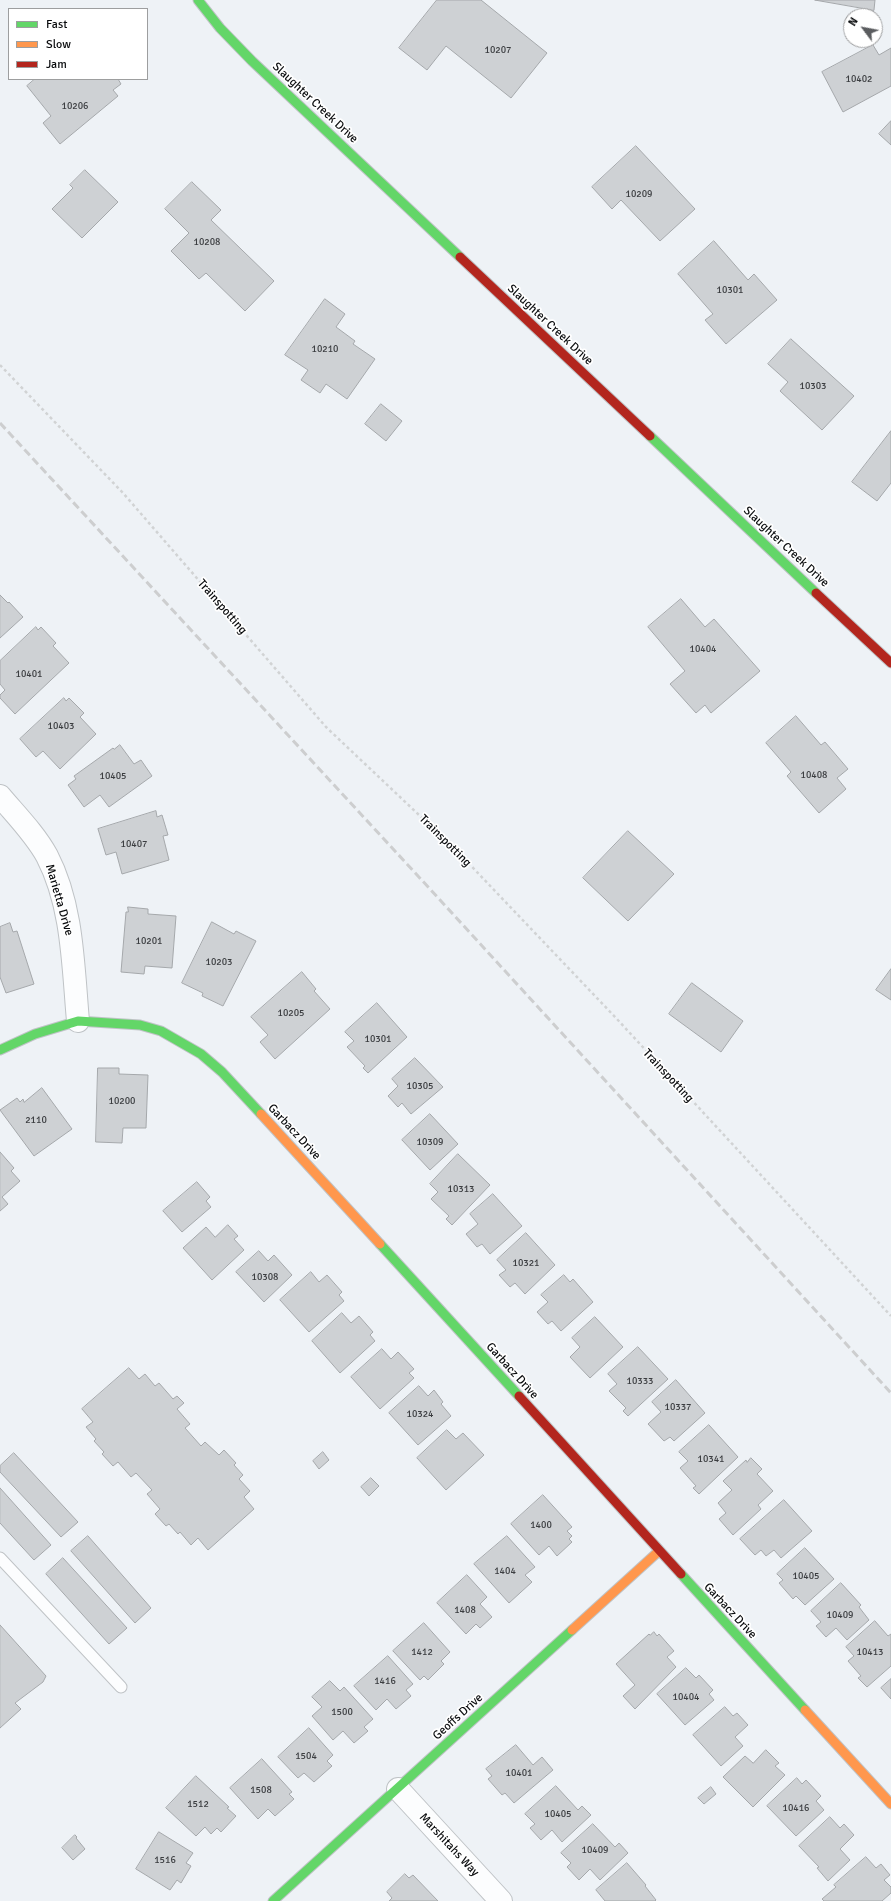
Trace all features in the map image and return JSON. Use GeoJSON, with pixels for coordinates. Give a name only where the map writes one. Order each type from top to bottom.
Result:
{"type":"FeatureCollection","features":[{"type":"Feature","properties":{"kind":"street","name":"Slaughter Creek Drive"},"geometry":{"type":"LineString","coordinates":[[198,0],[220,28],[252,61],[891,663]]}},
{"type":"Feature","properties":{"kind":"street","name":"Marietta Drive"},"geometry":{"type":"LineString","coordinates":[[0,796],[27,827],[47,856],[56,880],[66,915],[71,943],[78,1021]]}},
{"type":"Feature","properties":{"kind":"street"},"geometry":{"type":"LineString","coordinates":[[0,1050],[35,1034],[78,1021]]}},
{"type":"Feature","properties":{"kind":"street","name":"Garbacz Drive"},"geometry":{"type":"LineString","coordinates":[[78,1021],[140,1025],[161,1031],[201,1054],[222,1072],[891,1804]]}},
{"type":"Feature","properties":{"kind":"street","name":"Geoffs Drive"},"geometry":{"type":"LineString","coordinates":[[274,1901],[659,1551]]}},
{"type":"Feature","properties":{"kind":"street","name":"Marshitahs Way"},"geometry":{"type":"LineString","coordinates":[[398,1788],[501,1901]]}},
{"type":"Feature","properties":{"kind":"lane"},"geometry":{"type":"LineString","coordinates":[[0,1558],[121,1687]]}},
{"type":"Feature","properties":{"kind":"path","name":"Trainspotting"},"geometry":{"type":"LineString","coordinates":[[0,365],[123,493],[326,727],[456,850],[616,1018],[891,1316]]}},
{"type":"Feature","properties":{"kind":"building"},"geometry":{"type":"Polygon","coordinates":[[[437,0],[481,0],[547,53],[511,98],[446,46],[427,70],[399,48],[437,0]]]}},
{"type":"Feature","properties":{"kind":"building"},"geometry":{"type":"Polygon","coordinates":[[[815,0],[875,0],[874,8],[862,8],[815,0]]]}},
{"type":"Feature","properties":{"kind":"building"},"geometry":{"type":"Polygon","coordinates":[[[867,48],[875,48],[879,55],[891,48],[891,86],[843,112],[822,72],[867,48]]]}},
{"type":"Feature","properties":{"kind":"building"},"geometry":{"type":"Polygon","coordinates":[[[34,80],[119,80],[121,84],[113,90],[118,96],[60,144],[43,123],[51,116],[27,86],[34,80]]]}},
{"type":"Feature","properties":{"kind":"building"},"geometry":{"type":"Polygon","coordinates":[[[891,121],[891,145],[879,134],[891,121]]]}},
{"type":"Feature","properties":{"kind":"building"},"geometry":{"type":"Polygon","coordinates":[[[636,146],[695,209],[660,241],[621,200],[612,209],[592,187],[636,146]]]}},
{"type":"Feature","properties":{"kind":"building"},"geometry":{"type":"Polygon","coordinates":[[[85,170],[118,202],[82,238],[52,209],[73,188],[70,185],[85,170]]]}},
{"type":"Feature","properties":{"kind":"building"},"geometry":{"type":"Polygon","coordinates":[[[192,182],[221,210],[211,220],[274,281],[245,311],[206,273],[199,279],[171,251],[189,233],[165,209],[192,182]]]}},
{"type":"Feature","properties":{"kind":"building"},"geometry":{"type":"Polygon","coordinates":[[[714,241],[748,280],[754,274],[777,300],[726,344],[705,320],[713,314],[678,274],[714,241]]]}},
{"type":"Feature","properties":{"kind":"building"},"geometry":{"type":"Polygon","coordinates":[[[325,299],[345,314],[336,327],[355,341],[353,344],[375,359],[347,399],[326,384],[320,393],[301,380],[308,370],[285,355],[325,299]]]}},
{"type":"Feature","properties":{"kind":"building"},"geometry":{"type":"Polygon","coordinates":[[[791,339],[854,396],[822,430],[780,391],[788,382],[768,364],[791,339]]]}},
{"type":"Feature","properties":{"kind":"building"},"geometry":{"type":"Polygon","coordinates":[[[381,404],[402,421],[386,441],[365,424],[381,404]]]}},
{"type":"Feature","properties":{"kind":"building"},"geometry":{"type":"Polygon","coordinates":[[[891,431],[891,483],[877,501],[852,482],[891,431]]]}},
{"type":"Feature","properties":{"kind":"building"},"geometry":{"type":"Polygon","coordinates":[[[0,595],[23,617],[0,638],[0,595]]]}},
{"type":"Feature","properties":{"kind":"building"},"geometry":{"type":"Polygon","coordinates":[[[681,599],[705,627],[714,619],[760,671],[711,713],[705,705],[696,713],[670,684],[685,671],[648,627],[681,599]]]}},
{"type":"Feature","properties":{"kind":"building"},"geometry":{"type":"Polygon","coordinates":[[[36,627],[38,630],[41,627],[56,643],[53,646],[69,663],[15,714],[0,698],[0,695],[5,690],[0,684],[0,661],[36,627]]]}},
{"type":"Feature","properties":{"kind":"building"},"geometry":{"type":"Polygon","coordinates":[[[64,698],[66,701],[69,698],[84,713],[80,717],[96,734],[60,769],[43,751],[36,757],[20,739],[64,698]]]}},
{"type":"Feature","properties":{"kind":"building"},"geometry":{"type":"Polygon","coordinates":[[[796,716],[821,745],[825,742],[848,769],[837,778],[846,789],[819,813],[787,776],[791,772],[766,743],[796,716]]]}},
{"type":"Feature","properties":{"kind":"building"},"geometry":{"type":"Polygon","coordinates":[[[120,745],[134,764],[141,760],[152,776],[109,807],[100,795],[84,807],[68,785],[76,779],[74,776],[113,748],[114,749],[120,745]]]}},
{"type":"Feature","properties":{"kind":"building"},"geometry":{"type":"Polygon","coordinates":[[[156,811],[157,817],[162,815],[168,835],[163,836],[169,860],[122,874],[116,852],[106,855],[98,829],[156,811]]]}},
{"type":"Feature","properties":{"kind":"building"},"geometry":{"type":"Polygon","coordinates":[[[628,831],[674,874],[628,921],[583,878],[628,831]]]}},
{"type":"Feature","properties":{"kind":"building"},"geometry":{"type":"Polygon","coordinates":[[[128,907],[148,909],[148,914],[176,916],[172,968],[145,966],[144,974],[121,972],[126,912],[128,912],[128,907]]]}},
{"type":"Feature","properties":{"kind":"building"},"geometry":{"type":"Polygon","coordinates":[[[212,922],[234,934],[236,931],[256,941],[223,1006],[202,996],[203,993],[182,983],[212,922]]]}},
{"type":"Feature","properties":{"kind":"building"},"geometry":{"type":"Polygon","coordinates":[[[10,923],[13,932],[17,931],[34,984],[6,993],[0,977],[0,927],[10,923]]]}},
{"type":"Feature","properties":{"kind":"building"},"geometry":{"type":"Polygon","coordinates":[[[891,969],[891,1000],[876,990],[891,969]]]}},
{"type":"Feature","properties":{"kind":"building"},"geometry":{"type":"Polygon","coordinates":[[[302,972],[316,989],[314,991],[330,1009],[275,1059],[260,1042],[268,1035],[251,1017],[302,972]]]}},
{"type":"Feature","properties":{"kind":"building"},"geometry":{"type":"Polygon","coordinates":[[[692,983],[743,1021],[721,1052],[669,1014],[692,983]]]}},
{"type":"Feature","properties":{"kind":"building"},"geometry":{"type":"Polygon","coordinates":[[[377,1003],[407,1037],[368,1073],[363,1068],[365,1066],[347,1047],[354,1041],[345,1032],[377,1003]]]}},
{"type":"Feature","properties":{"kind":"building"},"geometry":{"type":"Polygon","coordinates":[[[415,1058],[443,1087],[411,1114],[402,1103],[398,1107],[388,1096],[398,1086],[392,1079],[415,1058]]]}},
{"type":"Feature","properties":{"kind":"building"},"geometry":{"type":"Polygon","coordinates":[[[98,1068],[119,1068],[119,1074],[148,1075],[146,1128],[123,1128],[122,1143],[96,1142],[98,1068]]]}},
{"type":"Feature","properties":{"kind":"building"},"geometry":{"type":"Polygon","coordinates":[[[42,1088],[72,1129],[34,1156],[0,1110],[17,1098],[20,1102],[23,1099],[24,1102],[42,1088]]]}},
{"type":"Feature","properties":{"kind":"building"},"geometry":{"type":"Polygon","coordinates":[[[430,1114],[458,1144],[430,1170],[402,1140],[430,1114]]]}},
{"type":"Feature","properties":{"kind":"building"},"geometry":{"type":"Polygon","coordinates":[[[0,1152],[14,1168],[11,1171],[20,1181],[2,1197],[8,1204],[0,1211],[0,1152]]]}},
{"type":"Feature","properties":{"kind":"building"},"geometry":{"type":"Polygon","coordinates":[[[458,1154],[490,1185],[452,1225],[446,1219],[449,1216],[431,1199],[438,1192],[430,1184],[458,1154]]]}},
{"type":"Feature","properties":{"kind":"building"},"geometry":{"type":"Polygon","coordinates":[[[197,1182],[210,1197],[206,1201],[211,1207],[182,1232],[163,1211],[197,1182]]]}},
{"type":"Feature","properties":{"kind":"building"},"geometry":{"type":"Polygon","coordinates":[[[493,1194],[522,1226],[490,1254],[482,1244],[477,1247],[466,1234],[478,1224],[470,1214],[493,1194]]]}},
{"type":"Feature","properties":{"kind":"building"},"geometry":{"type":"Polygon","coordinates":[[[228,1225],[238,1236],[234,1239],[244,1250],[212,1280],[183,1248],[206,1227],[215,1237],[228,1225]]]}},
{"type":"Feature","properties":{"kind":"building"},"geometry":{"type":"Polygon","coordinates":[[[526,1233],[555,1265],[525,1294],[515,1283],[510,1287],[499,1275],[506,1270],[497,1260],[526,1233]]]}},
{"type":"Feature","properties":{"kind":"building"},"geometry":{"type":"Polygon","coordinates":[[[259,1251],[268,1261],[274,1255],[292,1275],[264,1302],[236,1272],[259,1251]]]}},
{"type":"Feature","properties":{"kind":"building"},"geometry":{"type":"Polygon","coordinates":[[[311,1272],[319,1282],[327,1275],[342,1292],[339,1295],[344,1301],[309,1332],[280,1300],[311,1272]]]}},
{"type":"Feature","properties":{"kind":"building"},"geometry":{"type":"Polygon","coordinates":[[[564,1275],[570,1282],[573,1279],[593,1302],[561,1331],[552,1321],[548,1324],[537,1312],[548,1302],[541,1295],[564,1275]]]}},
{"type":"Feature","properties":{"kind":"building"},"geometry":{"type":"Polygon","coordinates":[[[342,1313],[351,1323],[359,1316],[373,1332],[370,1335],[375,1341],[340,1373],[312,1341],[342,1313]]]}},
{"type":"Feature","properties":{"kind":"building"},"geometry":{"type":"Polygon","coordinates":[[[595,1317],[623,1347],[590,1378],[570,1357],[580,1347],[572,1338],[595,1317]]]}},
{"type":"Feature","properties":{"kind":"building"},"geometry":{"type":"Polygon","coordinates":[[[638,1347],[668,1379],[628,1416],[623,1411],[626,1408],[609,1391],[617,1384],[608,1374],[638,1347]]]}},
{"type":"Feature","properties":{"kind":"building"},"geometry":{"type":"Polygon","coordinates":[[[382,1349],[391,1359],[398,1352],[414,1369],[409,1373],[414,1378],[380,1409],[351,1377],[382,1349]]]}},
{"type":"Feature","properties":{"kind":"building"},"geometry":{"type":"Polygon","coordinates":[[[129,1368],[139,1379],[145,1374],[155,1386],[159,1383],[173,1399],[177,1396],[184,1403],[177,1409],[190,1424],[185,1428],[201,1446],[205,1442],[219,1455],[224,1450],[236,1463],[234,1465],[243,1475],[239,1479],[250,1491],[244,1497],[254,1509],[208,1550],[198,1538],[191,1545],[180,1532],[178,1534],[169,1524],[166,1526],[155,1514],[160,1509],[147,1494],[152,1490],[136,1473],[131,1477],[118,1462],[113,1466],[102,1454],[104,1452],[94,1441],[96,1439],[86,1427],[93,1422],[82,1409],[129,1368]]]}},
{"type":"Feature","properties":{"kind":"building"},"geometry":{"type":"Polygon","coordinates":[[[676,1380],[705,1413],[674,1441],[670,1437],[664,1441],[648,1424],[661,1412],[652,1402],[676,1380]]]}},
{"type":"Feature","properties":{"kind":"building"},"geometry":{"type":"Polygon","coordinates":[[[419,1386],[428,1396],[434,1390],[443,1402],[441,1404],[451,1416],[418,1445],[389,1413],[419,1386]]]}},
{"type":"Feature","properties":{"kind":"building"},"geometry":{"type":"Polygon","coordinates":[[[709,1425],[738,1457],[699,1494],[693,1488],[696,1486],[680,1468],[688,1461],[679,1452],[709,1425]]]}},
{"type":"Feature","properties":{"kind":"building"},"geometry":{"type":"Polygon","coordinates":[[[447,1430],[456,1439],[463,1433],[484,1455],[446,1490],[417,1458],[447,1430]]]}},
{"type":"Feature","properties":{"kind":"building"},"geometry":{"type":"Polygon","coordinates":[[[323,1452],[329,1460],[319,1469],[313,1461],[323,1452]]]}},
{"type":"Feature","properties":{"kind":"building"},"geometry":{"type":"Polygon","coordinates":[[[14,1453],[78,1522],[61,1537],[0,1472],[0,1466],[14,1453]]]}},
{"type":"Feature","properties":{"kind":"building"},"geometry":{"type":"Polygon","coordinates":[[[751,1458],[762,1469],[757,1474],[773,1491],[758,1505],[761,1509],[733,1535],[719,1519],[726,1513],[718,1503],[732,1490],[723,1481],[746,1460],[747,1462],[751,1458]]]}},
{"type":"Feature","properties":{"kind":"building"},"geometry":{"type":"Polygon","coordinates":[[[371,1478],[379,1486],[369,1496],[361,1487],[371,1478]]]}},
{"type":"Feature","properties":{"kind":"building"},"geometry":{"type":"Polygon","coordinates":[[[0,1488],[51,1545],[34,1560],[0,1523],[0,1488]]]}},
{"type":"Feature","properties":{"kind":"building"},"geometry":{"type":"Polygon","coordinates":[[[543,1495],[572,1527],[567,1531],[572,1536],[569,1539],[572,1542],[557,1556],[549,1546],[539,1555],[511,1524],[543,1495]]]}},
{"type":"Feature","properties":{"kind":"building"},"geometry":{"type":"Polygon","coordinates":[[[784,1500],[812,1531],[781,1558],[774,1550],[766,1556],[761,1550],[755,1555],[740,1539],[784,1500]]]}},
{"type":"Feature","properties":{"kind":"building"},"geometry":{"type":"Polygon","coordinates":[[[88,1536],[151,1608],[135,1623],[71,1551],[88,1536]]]}},
{"type":"Feature","properties":{"kind":"building"},"geometry":{"type":"Polygon","coordinates":[[[507,1536],[535,1567],[525,1575],[532,1582],[509,1603],[474,1564],[507,1536]]]}},
{"type":"Feature","properties":{"kind":"building"},"geometry":{"type":"Polygon","coordinates":[[[805,1548],[834,1579],[805,1605],[796,1596],[793,1599],[779,1583],[783,1580],[777,1574],[805,1548]]]}},
{"type":"Feature","properties":{"kind":"building"},"geometry":{"type":"Polygon","coordinates":[[[63,1558],[127,1628],[109,1644],[46,1574],[63,1558]]]}},
{"type":"Feature","properties":{"kind":"building"},"geometry":{"type":"Polygon","coordinates":[[[467,1575],[487,1597],[480,1604],[492,1617],[480,1628],[476,1624],[466,1634],[437,1603],[467,1575]]]}},
{"type":"Feature","properties":{"kind":"building"},"geometry":{"type":"Polygon","coordinates":[[[841,1583],[861,1605],[859,1607],[869,1620],[847,1640],[836,1628],[826,1637],[816,1626],[821,1622],[811,1611],[841,1583]]]}},
{"type":"Feature","properties":{"kind":"building"},"geometry":{"type":"Polygon","coordinates":[[[875,1621],[888,1636],[891,1634],[891,1666],[867,1687],[858,1678],[861,1676],[848,1661],[854,1656],[846,1647],[875,1621]]]}},
{"type":"Feature","properties":{"kind":"building"},"geometry":{"type":"Polygon","coordinates":[[[424,1623],[450,1652],[441,1661],[444,1664],[428,1680],[424,1676],[420,1680],[393,1651],[424,1623]]]}},
{"type":"Feature","properties":{"kind":"building"},"geometry":{"type":"Polygon","coordinates":[[[0,1625],[46,1676],[43,1682],[15,1703],[21,1709],[0,1728],[0,1625]]]}},
{"type":"Feature","properties":{"kind":"building"},"geometry":{"type":"Polygon","coordinates":[[[654,1632],[657,1636],[659,1634],[674,1651],[667,1657],[676,1667],[635,1709],[623,1696],[635,1685],[616,1664],[649,1634],[650,1635],[654,1632]]]}},
{"type":"Feature","properties":{"kind":"building"},"geometry":{"type":"Polygon","coordinates":[[[388,1656],[413,1684],[406,1690],[411,1696],[396,1709],[387,1699],[376,1710],[354,1686],[388,1656]]]}},
{"type":"Feature","properties":{"kind":"building"},"geometry":{"type":"Polygon","coordinates":[[[686,1668],[696,1678],[699,1675],[713,1690],[709,1694],[714,1700],[685,1725],[657,1694],[686,1668]]]}},
{"type":"Feature","properties":{"kind":"building"},"geometry":{"type":"Polygon","coordinates":[[[891,1679],[891,1699],[881,1688],[891,1679]]]}},
{"type":"Feature","properties":{"kind":"building"},"geometry":{"type":"Polygon","coordinates":[[[330,1681],[340,1691],[344,1687],[373,1719],[364,1727],[368,1731],[354,1743],[343,1731],[333,1740],[312,1716],[322,1707],[312,1697],[330,1681]]]}},
{"type":"Feature","properties":{"kind":"building"},"geometry":{"type":"Polygon","coordinates":[[[725,1707],[733,1716],[737,1713],[748,1725],[735,1737],[743,1746],[721,1766],[693,1735],[725,1707]]]}},
{"type":"Feature","properties":{"kind":"building"},"geometry":{"type":"Polygon","coordinates":[[[309,1728],[333,1755],[327,1761],[332,1766],[314,1782],[304,1773],[298,1778],[278,1757],[309,1728]]]}},
{"type":"Feature","properties":{"kind":"building"},"geometry":{"type":"Polygon","coordinates":[[[516,1745],[533,1765],[542,1757],[553,1770],[514,1803],[505,1793],[502,1795],[488,1779],[492,1776],[486,1769],[516,1745]]]}},
{"type":"Feature","properties":{"kind":"building"},"geometry":{"type":"Polygon","coordinates":[[[766,1750],[779,1763],[775,1766],[785,1775],[753,1807],[723,1777],[745,1756],[753,1763],[766,1750]]]}},
{"type":"Feature","properties":{"kind":"building"},"geometry":{"type":"Polygon","coordinates":[[[262,1759],[292,1792],[289,1794],[294,1799],[275,1816],[268,1809],[258,1819],[230,1788],[262,1759]]]}},
{"type":"Feature","properties":{"kind":"building"},"geometry":{"type":"Polygon","coordinates":[[[196,1776],[229,1807],[227,1808],[236,1816],[221,1832],[217,1828],[211,1834],[205,1827],[196,1836],[166,1808],[196,1776]]]}},
{"type":"Feature","properties":{"kind":"building"},"geometry":{"type":"Polygon","coordinates":[[[797,1778],[802,1784],[806,1780],[821,1796],[816,1801],[824,1810],[796,1836],[767,1806],[797,1778]]]}},
{"type":"Feature","properties":{"kind":"building"},"geometry":{"type":"Polygon","coordinates":[[[556,1786],[578,1810],[582,1806],[591,1815],[562,1842],[552,1830],[541,1840],[530,1828],[535,1824],[525,1814],[556,1786]]]}},
{"type":"Feature","properties":{"kind":"building"},"geometry":{"type":"Polygon","coordinates":[[[711,1787],[716,1794],[704,1804],[698,1798],[711,1787]]]}},
{"type":"Feature","properties":{"kind":"building"},"geometry":{"type":"Polygon","coordinates":[[[830,1817],[840,1828],[844,1824],[854,1835],[840,1849],[850,1860],[828,1881],[817,1868],[819,1867],[799,1846],[830,1817]]]}},
{"type":"Feature","properties":{"kind":"building"},"geometry":{"type":"Polygon","coordinates":[[[593,1824],[615,1847],[619,1843],[628,1853],[600,1880],[590,1869],[579,1880],[567,1867],[571,1863],[561,1853],[593,1824]]]}},
{"type":"Feature","properties":{"kind":"building"},"geometry":{"type":"Polygon","coordinates":[[[159,1832],[193,1853],[186,1863],[191,1866],[181,1883],[177,1880],[170,1890],[136,1869],[159,1832]]]}},
{"type":"Feature","properties":{"kind":"building"},"geometry":{"type":"Polygon","coordinates":[[[75,1835],[85,1849],[73,1860],[62,1848],[75,1835]]]}},
{"type":"Feature","properties":{"kind":"building"},"geometry":{"type":"Polygon","coordinates":[[[866,1857],[876,1868],[881,1864],[890,1875],[884,1880],[891,1887],[891,1893],[882,1901],[824,1901],[822,1899],[836,1887],[834,1885],[866,1857]]]}},
{"type":"Feature","properties":{"kind":"building"},"geometry":{"type":"Polygon","coordinates":[[[627,1863],[646,1885],[645,1886],[656,1900],[655,1901],[605,1901],[596,1890],[627,1863]]]}},
{"type":"Feature","properties":{"kind":"building"},"geometry":{"type":"Polygon","coordinates":[[[405,1874],[409,1878],[413,1875],[438,1901],[389,1901],[392,1898],[387,1892],[405,1874]]]}},
{"type":"Feature","properties":{"kind":"railway"},"geometry":{"type":"LineString","coordinates":[[0,423],[430,889],[891,1393]]}},
{"type":"Feature","properties":{"kind":"traffic: fast"},"geometry":{"type":"LineString","coordinates":[[198,0],[220,28],[252,61],[460,257]]}},
{"type":"Feature","properties":{"kind":"traffic: fast"},"geometry":{"type":"LineString","coordinates":[[650,436],[816,593]]}},
{"type":"Feature","properties":{"kind":"traffic: fast"},"geometry":{"type":"LineString","coordinates":[[0,1050],[35,1034],[78,1021],[140,1025],[161,1031],[201,1054],[222,1072],[261,1114]]}},
{"type":"Feature","properties":{"kind":"traffic: fast"},"geometry":{"type":"LineString","coordinates":[[380,1244],[519,1396]]}},
{"type":"Feature","properties":{"kind":"traffic: fast"},"geometry":{"type":"LineString","coordinates":[[681,1574],[805,1710]]}},
{"type":"Feature","properties":{"kind":"traffic: fast"},"geometry":{"type":"LineString","coordinates":[[273,1901],[572,1630]]}},
{"type":"Feature","properties":{"kind":"traffic: slow"},"geometry":{"type":"LineString","coordinates":[[261,1114],[380,1244]]}},
{"type":"Feature","properties":{"kind":"traffic: slow"},"geometry":{"type":"LineString","coordinates":[[572,1630],[659,1551]]}},
{"type":"Feature","properties":{"kind":"traffic: slow"},"geometry":{"type":"LineString","coordinates":[[805,1710],[891,1804]]}},
{"type":"Feature","properties":{"kind":"traffic: jam"},"geometry":{"type":"LineString","coordinates":[[460,257],[650,436]]}},
{"type":"Feature","properties":{"kind":"traffic: jam"},"geometry":{"type":"LineString","coordinates":[[816,593],[891,663]]}},
{"type":"Feature","properties":{"kind":"traffic: jam"},"geometry":{"type":"LineString","coordinates":[[519,1396],[681,1574]]}}]}
